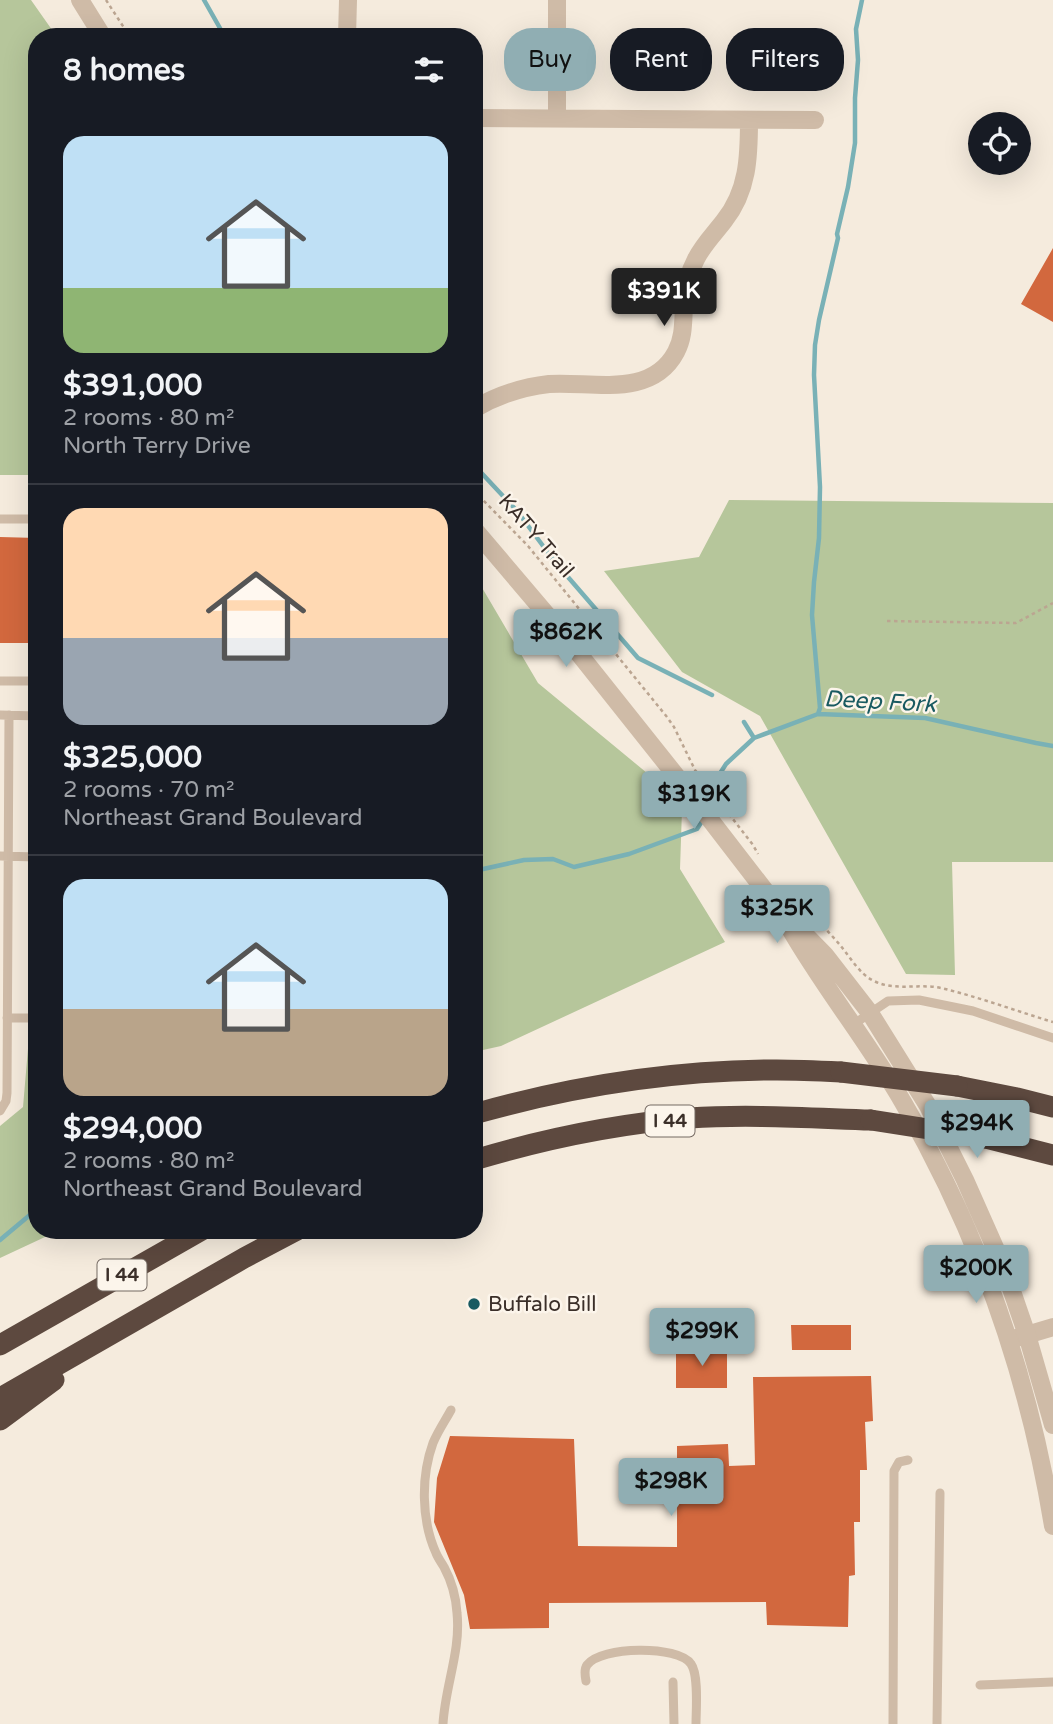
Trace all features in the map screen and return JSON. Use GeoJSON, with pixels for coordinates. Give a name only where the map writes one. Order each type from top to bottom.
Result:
{"type":"FeatureCollection","features":[{"type":"Feature","properties":{"kind":"highway","name":"I 44"},"geometry":{"type":"LineString","coordinates":[[483,1112],[557,1093],[619,1082],[674,1075],[777,1070],[841,1072],[957,1086],[1053,1107]]}},
{"type":"Feature","properties":{"kind":"highway","name":"I 44"},"geometry":{"type":"LineString","coordinates":[[483,1158],[563,1137],[625,1126],[690,1118],[764,1116],[871,1120],[986,1138],[1053,1155]]}},
{"type":"Feature","properties":{"kind":"highway","name":"I 44"},"geometry":{"type":"LineString","coordinates":[[0,1345],[186,1239]]}},
{"type":"Feature","properties":{"kind":"highway","name":"I 44"},"geometry":{"type":"LineString","coordinates":[[0,1398],[280,1239]]}},
{"type":"Feature","properties":{"kind":"highway"},"geometry":{"type":"LineString","coordinates":[[0,1338],[43,1321]]}},
{"type":"Feature","properties":{"kind":"highway"},"geometry":{"type":"LineString","coordinates":[[0,1420],[128,1325]]}},
{"type":"Feature","properties":{"kind":"street"},"geometry":{"type":"LineString","coordinates":[[80,0],[97,28]]}},
{"type":"Feature","properties":{"kind":"street"},"geometry":{"type":"LineString","coordinates":[[347,28],[348,0]]}},
{"type":"Feature","properties":{"kind":"street"},"geometry":{"type":"LineString","coordinates":[[557,0],[557,118]]}},
{"type":"Feature","properties":{"kind":"street"},"geometry":{"type":"LineString","coordinates":[[483,118],[816,120]]}},
{"type":"Feature","properties":{"kind":"street"},"geometry":{"type":"LineString","coordinates":[[483,404],[508,392],[529,387],[640,382],[660,371],[669,362],[676,353],[683,334],[687,285],[694,263],[700,251],[733,209],[745,183],[749,157],[749,120]]}},
{"type":"Feature","properties":{"kind":"street"},"geometry":{"type":"LineString","coordinates":[[483,539],[564,635],[734,851],[780,897],[870,1013],[928,1106],[965,1180],[1004,1268],[1053,1425]]}},
{"type":"Feature","properties":{"kind":"street"},"geometry":{"type":"LineString","coordinates":[[780,897],[812,966],[854,1024],[904,1103],[942,1175],[979,1257],[1009,1340],[1031,1416],[1053,1526]]}},
{"type":"Feature","properties":{"kind":"street"},"geometry":{"type":"LineString","coordinates":[[1009,1340],[1053,1327]]}},
{"type":"Feature","properties":{"kind":"lane"},"geometry":{"type":"LineString","coordinates":[[0,519],[28,519]]}},
{"type":"Feature","properties":{"kind":"lane"},"geometry":{"type":"LineString","coordinates":[[0,681],[28,681]]}},
{"type":"Feature","properties":{"kind":"lane"},"geometry":{"type":"LineString","coordinates":[[0,1111],[7,1094],[4,715],[28,716]]}},
{"type":"Feature","properties":{"kind":"lane"},"geometry":{"type":"LineString","coordinates":[[4,856],[28,857]]}},
{"type":"Feature","properties":{"kind":"lane"},"geometry":{"type":"LineString","coordinates":[[854,1024],[888,1001],[919,1000],[973,1011],[1053,1038]]}},
{"type":"Feature","properties":{"kind":"lane"},"geometry":{"type":"LineString","coordinates":[[7,1018],[28,1018]]}},
{"type":"Feature","properties":{"kind":"lane"},"geometry":{"type":"LineString","coordinates":[[443,1724],[455,1654],[458,1615],[446,1569],[435,1552],[425,1512],[424,1495],[425,1474],[434,1441],[451,1410]]}},
{"type":"Feature","properties":{"kind":"lane"},"geometry":{"type":"LineString","coordinates":[[893,1724],[894,1471],[899,1461],[908,1460]]}},
{"type":"Feature","properties":{"kind":"lane"},"geometry":{"type":"LineString","coordinates":[[937,1724],[940,1493]]}},
{"type":"Feature","properties":{"kind":"lane"},"geometry":{"type":"LineString","coordinates":[[586,1681],[585,1668],[594,1659],[610,1654],[629,1650],[664,1652],[682,1657],[691,1662],[696,1682],[696,1724]]}},
{"type":"Feature","properties":{"kind":"lane"},"geometry":{"type":"LineString","coordinates":[[673,1682],[674,1724]]}},
{"type":"Feature","properties":{"kind":"lane"},"geometry":{"type":"LineString","coordinates":[[981,1685],[1053,1682]]}},
{"type":"Feature","properties":{"kind":"path"},"geometry":{"type":"LineString","coordinates":[[106,0],[124,28]]}},
{"type":"Feature","properties":{"kind":"path","name":"KATY Trail"},"geometry":{"type":"LineString","coordinates":[[483,500],[528,547],[667,717],[695,770],[753,845],[759,857]]}},
{"type":"Feature","properties":{"kind":"path"},"geometry":{"type":"LineString","coordinates":[[887,621],[1016,623],[1053,603]]}},
{"type":"Feature","properties":{"kind":"path"},"geometry":{"type":"LineString","coordinates":[[780,897],[839,943],[865,975],[874,981],[886,986],[927,985],[941,988],[1053,1022]]}},
{"type":"Feature","properties":{"kind":"green space"},"geometry":{"type":"Polygon","coordinates":[[[0,0],[31,0],[51,28],[28,28],[28,475],[0,475],[0,0]]]}},
{"type":"Feature","properties":{"kind":"green space"},"geometry":{"type":"Polygon","coordinates":[[[729,500],[1053,503],[1053,862],[952,862],[955,975],[906,974],[760,716],[682,672],[604,571],[699,557],[729,500]]]}},
{"type":"Feature","properties":{"kind":"green space"},"geometry":{"type":"Polygon","coordinates":[[[483,589],[538,683],[670,792],[682,810],[680,869],[725,942],[501,1046],[483,1050],[483,589]]]}},
{"type":"Feature","properties":{"kind":"green space"},"geometry":{"type":"Polygon","coordinates":[[[28,1049],[28,1239],[41,1239],[0,1258],[0,1126],[23,1107],[28,1049]]]}},
{"type":"Feature","properties":{"kind":"building"},"geometry":{"type":"Polygon","coordinates":[[[1053,248],[1053,322],[1021,304],[1053,248]]]}},
{"type":"Feature","properties":{"kind":"building"},"geometry":{"type":"Polygon","coordinates":[[[0,537],[28,538],[28,643],[0,643],[0,537]]]}},
{"type":"Feature","properties":{"kind":"building"},"geometry":{"type":"Polygon","coordinates":[[[791,1325],[851,1325],[851,1350],[792,1350],[791,1325]]]}},
{"type":"Feature","properties":{"kind":"building"},"geometry":{"type":"Polygon","coordinates":[[[727,1348],[727,1388],[676,1388],[676,1349],[727,1348]]]}},
{"type":"Feature","properties":{"kind":"building"},"geometry":{"type":"Polygon","coordinates":[[[871,1376],[873,1421],[865,1422],[867,1470],[860,1470],[860,1522],[854,1522],[855,1575],[849,1576],[848,1627],[767,1625],[766,1602],[549,1603],[549,1628],[470,1629],[464,1595],[434,1522],[437,1478],[450,1436],[574,1439],[578,1546],[677,1547],[677,1446],[728,1444],[729,1466],[755,1465],[753,1377],[871,1376]]]}},
{"type":"Feature","properties":{"kind":"waterway"},"geometry":{"type":"LineString","coordinates":[[204,0],[220,28]]}},
{"type":"Feature","properties":{"kind":"waterway"},"geometry":{"type":"LineString","coordinates":[[818,714],[820,708],[812,615],[819,538],[820,487],[815,345],[855,143],[858,60],[856,29],[862,0]]}},
{"type":"Feature","properties":{"kind":"waterway"},"geometry":{"type":"LineString","coordinates":[[483,475],[517,511],[555,562],[638,658],[712,695]]}},
{"type":"Feature","properties":{"kind":"waterway","name":"Deep Fork"},"geometry":{"type":"LineString","coordinates":[[708,811],[717,796],[719,775],[726,764],[754,738],[818,714],[925,718],[1053,746]]}},
{"type":"Feature","properties":{"kind":"waterway"},"geometry":{"type":"LineString","coordinates":[[744,722],[754,738]]}},
{"type":"Feature","properties":{"kind":"waterway","name":"Deep Fork"},"geometry":{"type":"LineString","coordinates":[[483,869],[524,860],[553,859],[574,867],[629,854],[697,829],[704,818]]}},
{"type":"Feature","properties":{"kind":"waterway","name":"Deep Fork"},"geometry":{"type":"LineString","coordinates":[[0,1240],[28,1217]]}},
{"type":"Feature","properties":{"kind":"place","name":"Buffalo Bill"},"geometry":{"type":"Point","coordinates":[474,1304]}}]}
